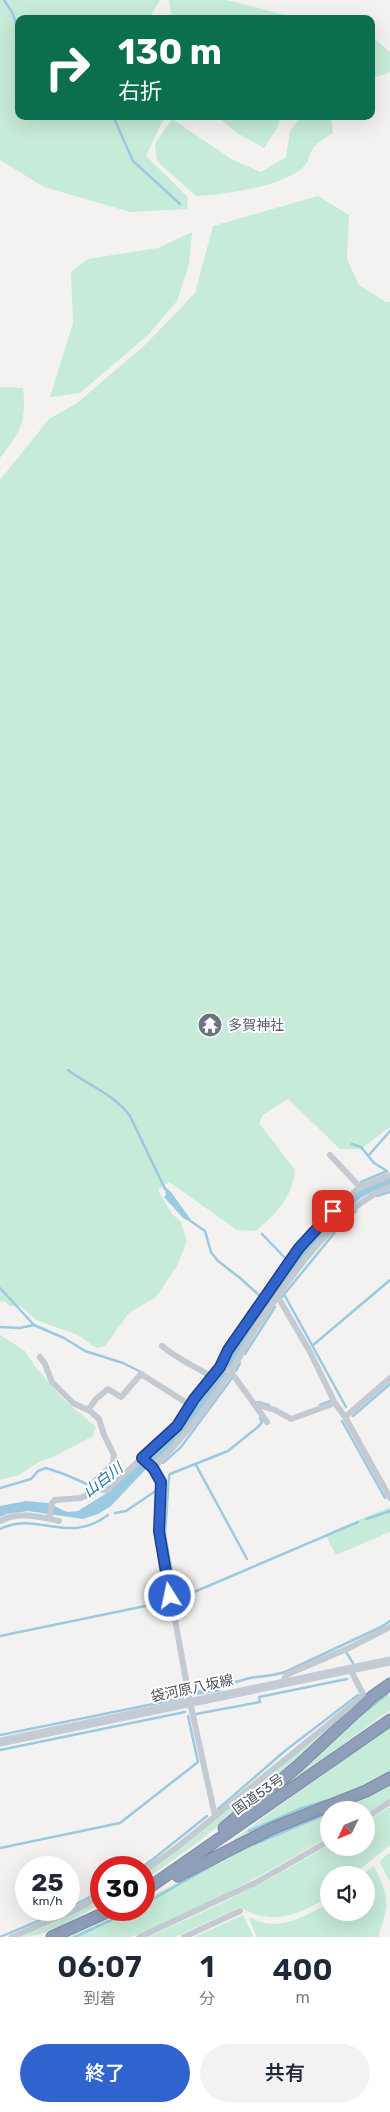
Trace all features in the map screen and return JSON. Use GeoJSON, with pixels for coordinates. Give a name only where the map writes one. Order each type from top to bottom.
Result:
{"type":"FeatureCollection","features":[{"type":"Feature","properties":{"kind":"highway"},"geometry":{"type":"LineString","coordinates":[[167,1876],[298,1766],[373,1696],[390,1684]]}},
{"type":"Feature","properties":{"kind":"highway","name":"国道53号"},"geometry":{"type":"LineString","coordinates":[[155,1884],[390,1720]]}},
{"type":"Feature","properties":{"kind":"highway"},"geometry":{"type":"LineString","coordinates":[[155,1886],[272,1828],[366,1791],[390,1778]]}},
{"type":"Feature","properties":{"kind":"highway"},"geometry":{"type":"LineString","coordinates":[[52,1937],[90,1920]]}},
{"type":"Feature","properties":{"kind":"main road","name":"袋河原八坂線"},"geometry":{"type":"LineString","coordinates":[[0,1742],[390,1661]]}},
{"type":"Feature","properties":{"kind":"street"},"geometry":{"type":"LineString","coordinates":[[330,1155],[360,1187]]}},
{"type":"Feature","properties":{"kind":"street"},"geometry":{"type":"LineString","coordinates":[[48,1519],[52,1503],[55,1500],[81,1498],[97,1490],[107,1490],[177,1426],[190,1405],[220,1367],[228,1350],[299,1248],[323,1221],[360,1187],[390,1175]]}},
{"type":"Feature","properties":{"kind":"street"},"geometry":{"type":"LineString","coordinates":[[153,1468],[186,1434],[231,1372],[254,1332],[278,1297],[330,1230],[360,1202],[379,1191],[390,1188]]}},
{"type":"Feature","properties":{"kind":"street"},"geometry":{"type":"LineString","coordinates":[[278,1297],[310,1352],[335,1403],[345,1417],[390,1498]]}},
{"type":"Feature","properties":{"kind":"street"},"geometry":{"type":"LineString","coordinates":[[162,1346],[178,1359],[190,1363],[212,1377]]}},
{"type":"Feature","properties":{"kind":"street"},"geometry":{"type":"LineString","coordinates":[[40,1357],[52,1382],[72,1403],[88,1410],[99,1419],[104,1435],[114,1455],[113,1464],[92,1484],[92,1493]]}},
{"type":"Feature","properties":{"kind":"street"},"geometry":{"type":"LineString","coordinates":[[220,1367],[231,1372],[267,1422]]}},
{"type":"Feature","properties":{"kind":"street"},"geometry":{"type":"LineString","coordinates":[[88,1410],[96,1399],[108,1389],[121,1397],[141,1374],[190,1405]]}},
{"type":"Feature","properties":{"kind":"street"},"geometry":{"type":"LineString","coordinates":[[345,1417],[390,1378]]}},
{"type":"Feature","properties":{"kind":"street"},"geometry":{"type":"LineString","coordinates":[[255,1404],[275,1410],[291,1419],[335,1403]]}},
{"type":"Feature","properties":{"kind":"street"},"geometry":{"type":"LineString","coordinates":[[142,1458],[153,1468],[161,1482],[159,1531],[190,1702],[215,1816]]}},
{"type":"Feature","properties":{"kind":"street"},"geometry":{"type":"LineString","coordinates":[[0,1521],[12,1516],[29,1515],[59,1521]]}},
{"type":"Feature","properties":{"kind":"street"},"geometry":{"type":"LineString","coordinates":[[283,1683],[286,1675],[390,1627]]}},
{"type":"Feature","properties":{"kind":"street"},"geometry":{"type":"LineString","coordinates":[[155,1863],[362,1697],[363,1694],[350,1670]]}},
{"type":"Feature","properties":{"kind":"street"},"geometry":{"type":"LineString","coordinates":[[375,1812],[390,1802]]}},
{"type":"Feature","properties":{"kind":"street"},"geometry":{"type":"LineString","coordinates":[[140,1937],[258,1882],[320,1846]]}},
{"type":"Feature","properties":{"kind":"street"},"geometry":{"type":"LineString","coordinates":[[12,1937],[90,1902]]}},
{"type":"Feature","properties":{"kind":"street"},"geometry":{"type":"LineString","coordinates":[[184,1937],[240,1911]]}},
{"type":"Feature","properties":{"kind":"green space"},"geometry":{"type":"Polygon","coordinates":[[[0,0],[160,0],[151,15],[15,15],[15,120],[163,120],[146,156],[188,197],[187,209],[130,212],[44,187],[0,160],[0,0]]]}},
{"type":"Feature","properties":{"kind":"green space"},"geometry":{"type":"Polygon","coordinates":[[[169,0],[227,0],[285,15],[171,15],[169,0]]]}},
{"type":"Feature","properties":{"kind":"green space"},"geometry":{"type":"Polygon","coordinates":[[[375,39],[390,52],[390,72],[375,78],[375,39]]]}},
{"type":"Feature","properties":{"kind":"green space"},"geometry":{"type":"Polygon","coordinates":[[[171,120],[233,160],[261,172],[286,157],[290,131],[298,120],[331,120],[333,133],[316,145],[306,164],[298,172],[271,184],[255,188],[222,194],[196,196],[157,161],[155,144],[171,120]]]}},
{"type":"Feature","properties":{"kind":"green space"},"geometry":{"type":"Polygon","coordinates":[[[222,120],[280,120],[277,128],[264,148],[237,133],[222,120]]]}},
{"type":"Feature","properties":{"kind":"green space"},"geometry":{"type":"Polygon","coordinates":[[[318,196],[349,215],[347,259],[359,285],[386,302],[390,302],[390,1127],[361,1149],[340,1149],[288,1099],[263,1115],[259,1123],[295,1170],[290,1189],[282,1205],[256,1231],[237,1230],[169,1182],[158,1190],[172,1214],[181,1222],[187,1241],[177,1266],[156,1297],[129,1313],[105,1346],[96,1348],[78,1335],[36,1320],[20,1306],[10,1306],[4,1301],[0,1302],[0,480],[49,419],[77,403],[145,345],[195,293],[213,226],[318,196]]]}},
{"type":"Feature","properties":{"kind":"green space"},"geometry":{"type":"Polygon","coordinates":[[[192,232],[189,264],[177,301],[148,335],[80,393],[50,397],[73,323],[71,272],[88,259],[158,248],[192,232]]]}},
{"type":"Feature","properties":{"kind":"green space"},"geometry":{"type":"Polygon","coordinates":[[[0,387],[23,388],[24,410],[21,426],[13,441],[0,458],[0,387]]]}},
{"type":"Feature","properties":{"kind":"green space"},"geometry":{"type":"Polygon","coordinates":[[[0,1335],[25,1351],[62,1398],[96,1427],[93,1436],[55,1456],[39,1462],[19,1475],[0,1480],[0,1335]]]}},
{"type":"Feature","properties":{"kind":"green space"},"geometry":{"type":"Polygon","coordinates":[[[390,1508],[390,1532],[336,1555],[325,1534],[390,1508]]]}},
{"type":"Feature","properties":{"kind":"green space"},"geometry":{"type":"Polygon","coordinates":[[[386,1691],[390,1696],[390,1710],[263,1802],[386,1691]]]}},
{"type":"Feature","properties":{"kind":"green space"},"geometry":{"type":"Polygon","coordinates":[[[337,1722],[244,1806],[155,1873],[155,1865],[301,1748],[337,1722]]]}},
{"type":"Feature","properties":{"kind":"green space"},"geometry":{"type":"Polygon","coordinates":[[[390,1725],[390,1774],[330,1801],[320,1801],[320,1805],[233,1842],[233,1840],[390,1725]]]}},
{"type":"Feature","properties":{"kind":"green space"},"geometry":{"type":"Polygon","coordinates":[[[390,1783],[390,1799],[375,1808],[375,1801],[348,1801],[390,1783]]]}},
{"type":"Feature","properties":{"kind":"green space"},"geometry":{"type":"Polygon","coordinates":[[[390,1807],[390,1845],[364,1866],[320,1866],[320,1901],[314,1905],[297,1913],[279,1917],[256,1915],[240,1907],[175,1937],[148,1937],[240,1894],[320,1850],[320,1856],[375,1856],[375,1816],[390,1807]]]}},
{"type":"Feature","properties":{"kind":"green space"},"geometry":{"type":"Polygon","coordinates":[[[320,1813],[320,1842],[193,1910],[132,1937],[69,1937],[103,1921],[155,1921],[155,1895],[238,1848],[320,1813]]]}},
{"type":"Feature","properties":{"kind":"green space"},"geometry":{"type":"Polygon","coordinates":[[[390,1852],[390,1882],[380,1863],[390,1852]]]}},
{"type":"Feature","properties":{"kind":"green space"},"geometry":{"type":"Polygon","coordinates":[[[375,1868],[383,1886],[386,1901],[385,1916],[378,1937],[257,1937],[248,1917],[257,1921],[279,1924],[302,1917],[320,1908],[320,1921],[375,1921],[375,1868]]]}},
{"type":"Feature","properties":{"kind":"green space"},"geometry":{"type":"Polygon","coordinates":[[[90,1905],[90,1910],[80,1915],[80,1910],[90,1905]]]}},
{"type":"Feature","properties":{"kind":"green space"},"geometry":{"type":"Polygon","coordinates":[[[243,1915],[254,1937],[194,1937],[243,1915]]]}},
{"type":"Feature","properties":{"kind":"green space"},"geometry":{"type":"Polygon","coordinates":[[[58,1921],[69,1921],[41,1934],[20,1937],[58,1921]]]}},
{"type":"Feature","properties":{"kind":"water"},"geometry":{"type":"Polygon","coordinates":[[[390,1177],[390,1185],[361,1198],[336,1219],[318,1240],[273,1299],[249,1334],[227,1374],[175,1444],[147,1468],[111,1506],[98,1514],[83,1519],[28,1511],[0,1517],[0,1506],[26,1501],[48,1503],[67,1512],[78,1511],[110,1491],[191,1408],[225,1363],[242,1333],[279,1281],[322,1226],[359,1191],[390,1177]]]}},
{"type":"Feature","properties":{"kind":"water"},"geometry":{"type":"Polygon","coordinates":[[[165,1187],[171,1192],[194,1224],[183,1218],[164,1197],[166,1195],[165,1187]]]}},
{"type":"Feature","properties":{"kind":"waterway"},"geometry":{"type":"LineString","coordinates":[[4,0],[15,20]]}},
{"type":"Feature","properties":{"kind":"waterway"},"geometry":{"type":"LineString","coordinates":[[115,120],[133,161],[180,204]]}},
{"type":"Feature","properties":{"kind":"waterway"},"geometry":{"type":"LineString","coordinates":[[68,1070],[109,1096],[124,1108],[130,1116],[165,1189]]}},
{"type":"Feature","properties":{"kind":"waterway"},"geometry":{"type":"LineString","coordinates":[[369,1155],[390,1131]]}},
{"type":"Feature","properties":{"kind":"waterway"},"geometry":{"type":"LineString","coordinates":[[352,1144],[361,1147],[374,1163],[387,1171],[361,1182]]}},
{"type":"Feature","properties":{"kind":"waterway"},"geometry":{"type":"LineString","coordinates":[[377,1196],[390,1192]]}},
{"type":"Feature","properties":{"kind":"waterway"},"geometry":{"type":"LineString","coordinates":[[345,1220],[356,1211]]}},
{"type":"Feature","properties":{"kind":"waterway"},"geometry":{"type":"LineString","coordinates":[[192,1222],[205,1231],[211,1252],[218,1261],[260,1296]]}},
{"type":"Feature","properties":{"kind":"waterway"},"geometry":{"type":"LineString","coordinates":[[282,1297],[340,1226]]}},
{"type":"Feature","properties":{"kind":"waterway"},"geometry":{"type":"LineString","coordinates":[[262,1234],[286,1259]]}},
{"type":"Feature","properties":{"kind":"waterway"},"geometry":{"type":"LineString","coordinates":[[312,1346],[390,1280]]}},
{"type":"Feature","properties":{"kind":"waterway"},"geometry":{"type":"LineString","coordinates":[[0,1288],[34,1325],[64,1338],[85,1351],[123,1363],[143,1373]]}},
{"type":"Feature","properties":{"kind":"waterway"},"geometry":{"type":"LineString","coordinates":[[285,1296],[346,1407]]}},
{"type":"Feature","properties":{"kind":"waterway"},"geometry":{"type":"LineString","coordinates":[[245,1354],[275,1307]]}},
{"type":"Feature","properties":{"kind":"waterway"},"geometry":{"type":"LineString","coordinates":[[0,1327],[20,1328],[34,1325]]}},
{"type":"Feature","properties":{"kind":"waterway"},"geometry":{"type":"LineString","coordinates":[[236,1371],[240,1363]]}},
{"type":"Feature","properties":{"kind":"waterway"},"geometry":{"type":"LineString","coordinates":[[163,1463],[181,1447],[232,1378]]}},
{"type":"Feature","properties":{"kind":"waterway"},"geometry":{"type":"LineString","coordinates":[[353,1416],[390,1384]]}},
{"type":"Feature","properties":{"kind":"waterway"},"geometry":{"type":"LineString","coordinates":[[320,1405],[330,1401]]}},
{"type":"Feature","properties":{"kind":"waterway"},"geometry":{"type":"LineString","coordinates":[[258,1402],[269,1405]]}},
{"type":"Feature","properties":{"kind":"waterway"},"geometry":{"type":"LineString","coordinates":[[175,1588],[165,1535],[169,1476],[228,1451],[259,1426],[262,1422],[260,1418]]}},
{"type":"Feature","properties":{"kind":"waterway"},"geometry":{"type":"LineString","coordinates":[[342,1421],[385,1498]]}},
{"type":"Feature","properties":{"kind":"waterway"},"geometry":{"type":"LineString","coordinates":[[196,1465],[247,1559]]}},
{"type":"Feature","properties":{"kind":"waterway","name":"山白川"},"geometry":{"type":"LineString","coordinates":[[0,1488],[31,1479],[38,1471],[46,1468],[89,1485]]}},
{"type":"Feature","properties":{"kind":"waterway"},"geometry":{"type":"LineString","coordinates":[[115,1513],[126,1511],[157,1490]]}},
{"type":"Feature","properties":{"kind":"waterway"},"geometry":{"type":"LineString","coordinates":[[366,1519],[390,1511]]}},
{"type":"Feature","properties":{"kind":"waterway"},"geometry":{"type":"LineString","coordinates":[[0,1529],[14,1524],[27,1523],[79,1528],[93,1524],[108,1515]]}},
{"type":"Feature","properties":{"kind":"waterway"},"geometry":{"type":"LineString","coordinates":[[180,1598],[358,1522]]}},
{"type":"Feature","properties":{"kind":"waterway"},"geometry":{"type":"LineString","coordinates":[[0,1636],[160,1603]]}},
{"type":"Feature","properties":{"kind":"waterway"},"geometry":{"type":"LineString","coordinates":[[195,1692],[250,1678],[285,1672],[390,1621]]}},
{"type":"Feature","properties":{"kind":"waterway"},"geometry":{"type":"LineString","coordinates":[[346,1652],[353,1663]]}},
{"type":"Feature","properties":{"kind":"waterway"},"geometry":{"type":"LineString","coordinates":[[196,1714],[260,1702],[259,1697],[347,1679]]}},
{"type":"Feature","properties":{"kind":"waterway"},"geometry":{"type":"LineString","coordinates":[[195,1694],[220,1690]]}},
{"type":"Feature","properties":{"kind":"waterway"},"geometry":{"type":"LineString","coordinates":[[361,1715],[387,1694]]}},
{"type":"Feature","properties":{"kind":"waterway"},"geometry":{"type":"LineString","coordinates":[[218,1809],[286,1750],[358,1695]]}},
{"type":"Feature","properties":{"kind":"waterway"},"geometry":{"type":"LineString","coordinates":[[0,1735],[183,1698]]}},
{"type":"Feature","properties":{"kind":"waterway"},"geometry":{"type":"LineString","coordinates":[[0,1750],[185,1712]]}},
{"type":"Feature","properties":{"kind":"waterway"},"geometry":{"type":"LineString","coordinates":[[0,1848],[120,1823],[198,1762],[188,1716]]}},
{"type":"Feature","properties":{"kind":"waterway"},"geometry":{"type":"LineString","coordinates":[[249,1831],[302,1808],[320,1803]]}},
{"type":"Feature","properties":{"kind":"waterway"},"geometry":{"type":"LineString","coordinates":[[155,1858],[207,1816]]}},
{"type":"Feature","properties":{"kind":"waterway"},"geometry":{"type":"LineString","coordinates":[[254,1844],[320,1817]]}},
{"type":"Feature","properties":{"kind":"waterway"},"geometry":{"type":"LineString","coordinates":[[155,1898],[220,1861]]}},
{"type":"Feature","properties":{"kind":"waterway"},"geometry":{"type":"LineString","coordinates":[[80,1902],[90,1897]]}},
{"type":"Feature","properties":{"kind":"waterway"},"geometry":{"type":"LineString","coordinates":[[0,1937],[38,1921]]}},
{"type":"Feature","properties":{"kind":"waterway"},"geometry":{"type":"LineString","coordinates":[[75,1937],[109,1921]]}},
{"type":"Feature","properties":{"kind":"place","name":"多賀神社"},"geometry":{"type":"Point","coordinates":[210,1025]}},
{"type":"Feature","properties":{"kind":"route"},"geometry":{"type":"LineString","coordinates":[[170,1596],[159,1531],[161,1482],[153,1468],[142,1458],[177,1426],[194,1399],[220,1367],[228,1350],[299,1248],[333,1211]]}}]}
